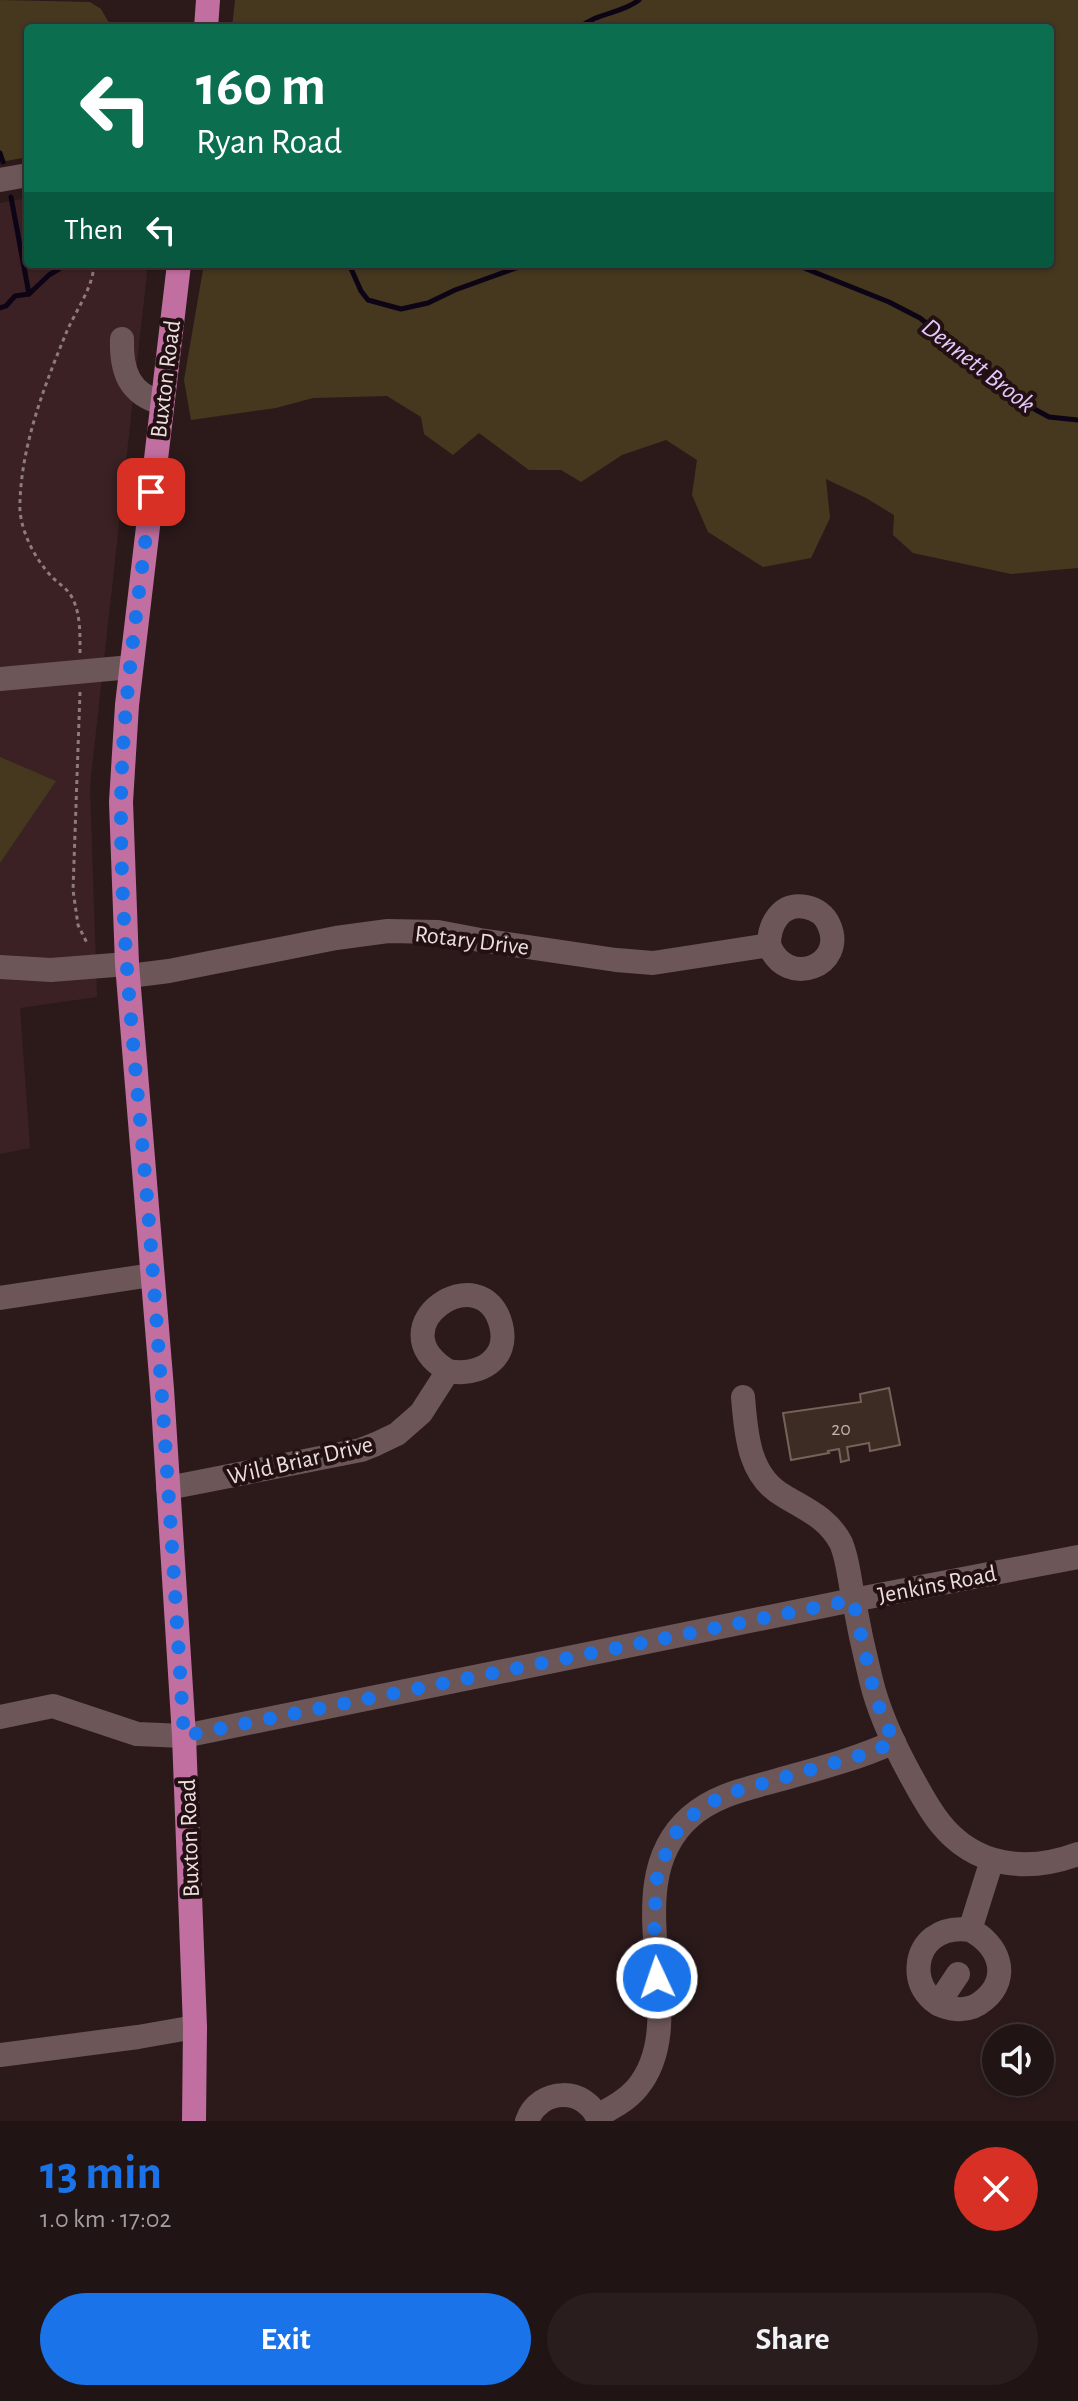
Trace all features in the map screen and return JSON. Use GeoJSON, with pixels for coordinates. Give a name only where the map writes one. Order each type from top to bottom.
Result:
{"type":"FeatureCollection","features":[{"type":"Feature","properties":{"kind":"main road"},"geometry":{"type":"LineString","coordinates":[[206,24],[208,0]]}},
{"type":"Feature","properties":{"kind":"main road","name":"Buxton Road"},"geometry":{"type":"LineString","coordinates":[[179,268],[131,667],[121,802],[128,970],[184,1736],[195,2027],[194,2121]]}},
{"type":"Feature","properties":{"kind":"street"},"geometry":{"type":"LineString","coordinates":[[0,180],[24,176]]}},
{"type":"Feature","properties":{"kind":"street"},"geometry":{"type":"LineString","coordinates":[[122,339],[122,361],[133,385],[142,396],[162,403]]}},
{"type":"Feature","properties":{"kind":"street"},"geometry":{"type":"LineString","coordinates":[[0,679],[131,667]]}},
{"type":"Feature","properties":{"kind":"street","name":"Rotary Drive"},"geometry":{"type":"LineString","coordinates":[[0,967],[169,971],[388,931],[438,932],[637,962],[674,961],[769,945]]}},
{"type":"Feature","properties":{"kind":"street"},"geometry":{"type":"LineString","coordinates":[[0,1298],[152,1275]]}},
{"type":"Feature","properties":{"kind":"street","name":"Wild Briar Drive"},"geometry":{"type":"LineString","coordinates":[[168,1488],[361,1450],[376,1444],[397,1434],[421,1413],[448,1371]]}},
{"type":"Feature","properties":{"kind":"street"},"geometry":{"type":"LineString","coordinates":[[743,1397],[749,1445],[760,1473],[774,1489],[811,1510],[834,1531],[843,1548],[875,1697],[894,1742],[929,1809],[962,1844],[992,1860],[1011,1864],[1043,1864],[1078,1854]]}},
{"type":"Feature","properties":{"kind":"street","name":"Jenkins Road"},"geometry":{"type":"LineString","coordinates":[[0,1717],[53,1706],[137,1734],[184,1736],[1078,1557]]}},
{"type":"Feature","properties":{"kind":"street"},"geometry":{"type":"LineString","coordinates":[[527,2121],[535,2106],[544,2099],[569,2094],[590,2106],[598,2118],[629,2097],[639,2086],[655,2053],[659,2032],[655,1888],[664,1855],[682,1824],[726,1794],[848,1760],[894,1742]]}},
{"type":"Feature","properties":{"kind":"street"},"geometry":{"type":"LineString","coordinates":[[970,1930],[992,1860]]}},
{"type":"Feature","properties":{"kind":"street"},"geometry":{"type":"LineString","coordinates":[[957,1928],[970,1930],[981,1935],[996,1954],[998,1979],[993,1990],[975,2006],[951,2009],[928,1996],[921,1985],[919,1959],[933,1937],[957,1928]]}},
{"type":"Feature","properties":{"kind":"street"},"geometry":{"type":"LineString","coordinates":[[938,2004],[958,1974]]}},
{"type":"Feature","properties":{"kind":"street"},"geometry":{"type":"LineString","coordinates":[[0,2055],[195,2027]]}},
{"type":"Feature","properties":{"kind":"path"},"geometry":{"type":"LineString","coordinates":[[80,658],[78,617],[74,603],[69,593],[40,561],[25,532],[19,502],[30,439],[43,393],[72,318],[91,281],[93,268]]}},
{"type":"Feature","properties":{"kind":"path"},"geometry":{"type":"LineString","coordinates":[[80,689],[73,890],[75,916],[89,946],[91,967]]}},
{"type":"Feature","properties":{"kind":"shaded area"},"geometry":{"type":"Polygon","coordinates":[[[0,0],[90,2],[101,9],[110,24],[24,24],[24,158],[0,162],[0,0]]]}},
{"type":"Feature","properties":{"kind":"shaded area"},"geometry":{"type":"Polygon","coordinates":[[[235,0],[1078,0],[1078,568],[1011,574],[913,553],[893,535],[894,515],[826,479],[830,518],[811,558],[763,567],[708,532],[692,495],[697,460],[666,440],[622,455],[581,482],[561,470],[529,470],[479,433],[453,455],[424,434],[421,417],[387,396],[313,398],[276,408],[191,420],[184,380],[203,268],[1054,268],[1054,24],[232,24],[235,0]]]}},
{"type":"Feature","properties":{"kind":"shaded area"},"geometry":{"type":"Polygon","coordinates":[[[24,199],[24,268],[148,268],[90,786],[97,997],[20,1008],[30,1148],[0,1154],[0,203],[24,199]]]}},
{"type":"Feature","properties":{"kind":"shaded area"},"geometry":{"type":"Polygon","coordinates":[[[0,757],[56,781],[0,863],[0,757]]]}},
{"type":"Feature","properties":{"kind":"building"},"geometry":{"type":"Polygon","coordinates":[[[889,1388],[900,1445],[870,1451],[869,1443],[847,1447],[849,1460],[841,1462],[839,1449],[791,1460],[783,1413],[861,1402],[860,1394],[889,1388]]]}},
{"type":"Feature","properties":{"kind":"waterway"},"geometry":{"type":"LineString","coordinates":[[585,24],[639,0]]}},
{"type":"Feature","properties":{"kind":"waterway"},"geometry":{"type":"LineString","coordinates":[[0,153],[3,162]]}},
{"type":"Feature","properties":{"kind":"waterway"},"geometry":{"type":"LineString","coordinates":[[11,197],[24,267]]}},
{"type":"Feature","properties":{"kind":"waterway"},"geometry":{"type":"LineString","coordinates":[[24,268],[29,294]]}},
{"type":"Feature","properties":{"kind":"waterway"},"geometry":{"type":"LineString","coordinates":[[0,308],[15,296],[29,294],[60,268]]}},
{"type":"Feature","properties":{"kind":"waterway","name":"Dennett Brook"},"geometry":{"type":"LineString","coordinates":[[351,268],[368,300],[401,309],[428,303],[516,268]]}},
{"type":"Feature","properties":{"kind":"waterway","name":"Dennett Brook"},"geometry":{"type":"LineString","coordinates":[[804,268],[889,302],[920,318],[1027,405],[1049,417],[1078,420]]}},
{"type":"Feature","properties":{"kind":"route"},"geometry":{"type":"LineString","coordinates":[[151,492],[127,705],[121,802],[122,854],[127,964],[162,1389],[184,1736],[853,1600],[875,1697],[894,1742],[872,1752],[726,1794],[682,1824],[670,1842],[657,1877],[654,1924],[657,1978]]}}]}
